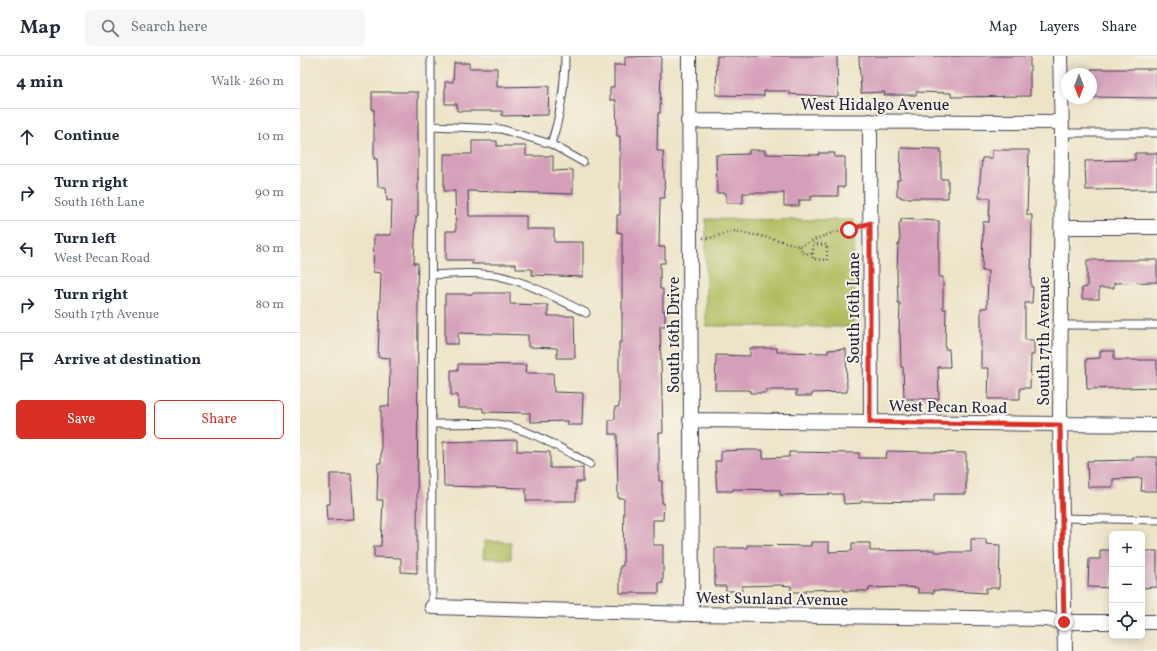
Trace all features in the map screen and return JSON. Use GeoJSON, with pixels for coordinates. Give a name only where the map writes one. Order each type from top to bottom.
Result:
{"type":"FeatureCollection","features":[{"type":"Feature","properties":{"kind":"street","name":"South 16th Drive"},"geometry":{"type":"LineString","coordinates":[[689,56],[688,121],[692,614]]}},
{"type":"Feature","properties":{"kind":"street","name":"South 17th Avenue"},"geometry":{"type":"LineString","coordinates":[[1060,56],[1060,425],[1065,651]]}},
{"type":"Feature","properties":{"kind":"street","name":"West Hidalgo Avenue"},"geometry":{"type":"LineString","coordinates":[[688,121],[870,121],[1061,127]]}},
{"type":"Feature","properties":{"kind":"street","name":"South 16th Lane"},"geometry":{"type":"LineString","coordinates":[[870,121],[870,422]]}},
{"type":"Feature","properties":{"kind":"street"},"geometry":{"type":"LineString","coordinates":[[1061,227],[1157,227]]}},
{"type":"Feature","properties":{"kind":"street","name":"West Pecan Road"},"geometry":{"type":"LineString","coordinates":[[690,420],[1157,425]]}},
{"type":"Feature","properties":{"kind":"street","name":"West Sunland Avenue"},"geometry":{"type":"LineString","coordinates":[[432,607],[692,614],[1046,619],[1064,622],[1109,622]]}},
{"type":"Feature","properties":{"kind":"street"},"geometry":{"type":"LineString","coordinates":[[1145,622],[1157,622]]}},
{"type":"Feature","properties":{"kind":"lane"},"geometry":{"type":"LineString","coordinates":[[431,56],[432,607]]}},
{"type":"Feature","properties":{"kind":"lane"},"geometry":{"type":"LineString","coordinates":[[551,144],[560,116],[565,84],[566,56]]}},
{"type":"Feature","properties":{"kind":"lane"},"geometry":{"type":"LineString","coordinates":[[431,126],[501,129],[551,144],[583,162]]}},
{"type":"Feature","properties":{"kind":"lane"},"geometry":{"type":"LineString","coordinates":[[1061,127],[1157,133]]}},
{"type":"Feature","properties":{"kind":"lane"},"geometry":{"type":"LineString","coordinates":[[432,275],[474,274],[498,276],[530,285],[586,313]]}},
{"type":"Feature","properties":{"kind":"lane"},"geometry":{"type":"LineString","coordinates":[[1060,325],[1157,325]]}},
{"type":"Feature","properties":{"kind":"lane"},"geometry":{"type":"LineString","coordinates":[[432,424],[498,424],[523,431],[590,464]]}},
{"type":"Feature","properties":{"kind":"lane"},"geometry":{"type":"LineString","coordinates":[[1062,518],[1157,520]]}},
{"type":"Feature","properties":{"kind":"path"},"geometry":{"type":"LineString","coordinates":[[689,238],[710,238],[733,231],[771,238],[798,246],[829,234],[870,223]]}},
{"type":"Feature","properties":{"kind":"path"},"geometry":{"type":"LineString","coordinates":[[813,244],[827,245],[827,260],[813,259],[813,254],[813,244]]}},
{"type":"Feature","properties":{"kind":"path"},"geometry":{"type":"LineString","coordinates":[[798,246],[803,253],[813,254]]}},
{"type":"Feature","properties":{"kind":"green space"},"geometry":{"type":"Polygon","coordinates":[[[706,219],[854,220],[854,327],[706,326],[706,219]]]}},
{"type":"Feature","properties":{"kind":"green space"},"geometry":{"type":"Polygon","coordinates":[[[484,541],[511,542],[511,559],[483,558],[484,541]]]}},
{"type":"Feature","properties":{"kind":"building"},"geometry":{"type":"Polygon","coordinates":[[[661,56],[660,113],[658,113],[657,151],[663,151],[665,198],[660,198],[659,247],[665,247],[665,263],[660,263],[660,289],[663,289],[665,326],[660,326],[663,433],[659,433],[659,481],[662,481],[662,503],[664,503],[663,520],[653,520],[653,545],[663,545],[663,583],[659,583],[659,593],[620,593],[620,566],[623,566],[624,498],[618,498],[617,434],[609,434],[609,420],[615,419],[615,407],[619,407],[619,342],[622,342],[622,233],[617,232],[617,215],[620,215],[620,136],[617,136],[616,100],[610,100],[610,87],[614,87],[614,65],[625,65],[625,57],[661,56]]]}},
{"type":"Feature","properties":{"kind":"building"},"geometry":{"type":"Polygon","coordinates":[[[717,56],[837,56],[838,97],[789,94],[789,91],[764,91],[764,96],[716,95],[717,56]]]}},
{"type":"Feature","properties":{"kind":"building"},"geometry":{"type":"Polygon","coordinates":[[[859,56],[1030,56],[1030,96],[951,97],[951,93],[916,92],[916,95],[884,95],[885,92],[861,93],[859,56]]]}},
{"type":"Feature","properties":{"kind":"building"},"geometry":{"type":"Polygon","coordinates":[[[454,63],[469,63],[469,68],[497,68],[497,87],[549,86],[548,115],[502,116],[502,111],[457,111],[457,104],[445,104],[445,82],[453,82],[454,63]]]}},
{"type":"Feature","properties":{"kind":"building"},"geometry":{"type":"Polygon","coordinates":[[[1097,69],[1157,69],[1157,98],[1097,97],[1097,69]]]}},
{"type":"Feature","properties":{"kind":"building"},"geometry":{"type":"Polygon","coordinates":[[[372,92],[418,92],[418,216],[416,216],[414,263],[418,263],[417,573],[401,572],[401,558],[374,557],[374,546],[381,546],[383,500],[377,500],[378,463],[381,463],[381,406],[389,406],[390,358],[378,357],[381,273],[373,272],[374,235],[391,235],[392,200],[387,201],[386,187],[378,187],[377,159],[374,159],[374,109],[372,109],[372,92]]]}},
{"type":"Feature","properties":{"kind":"building"},"geometry":{"type":"Polygon","coordinates":[[[472,141],[497,141],[497,146],[526,146],[526,156],[553,156],[553,171],[573,170],[573,194],[468,191],[469,216],[526,216],[526,229],[554,229],[554,242],[583,242],[583,277],[532,275],[532,269],[516,269],[516,264],[472,264],[472,260],[446,260],[446,231],[456,231],[455,191],[444,191],[444,154],[472,154],[472,141]]]}},
{"type":"Feature","properties":{"kind":"building"},"geometry":{"type":"Polygon","coordinates":[[[901,148],[941,149],[941,179],[948,179],[948,198],[901,198],[901,196],[897,196],[897,180],[900,180],[901,148]]]}},
{"type":"Feature","properties":{"kind":"building"},"geometry":{"type":"Polygon","coordinates":[[[749,150],[765,150],[765,154],[819,155],[819,153],[835,153],[834,157],[845,157],[845,187],[838,187],[838,196],[811,196],[811,200],[799,200],[799,206],[784,206],[784,193],[743,193],[743,203],[726,203],[726,193],[717,193],[716,155],[749,154],[749,150]]]}},
{"type":"Feature","properties":{"kind":"building"},"geometry":{"type":"Polygon","coordinates":[[[992,150],[1029,150],[1027,215],[1032,215],[1031,287],[1033,287],[1032,303],[1025,303],[1025,340],[1034,340],[1034,355],[1031,355],[1030,388],[1020,388],[1020,399],[988,399],[989,368],[981,368],[981,308],[987,308],[988,271],[982,271],[983,222],[989,222],[990,198],[979,198],[982,158],[992,158],[992,150]]]}},
{"type":"Feature","properties":{"kind":"building"},"geometry":{"type":"Polygon","coordinates":[[[1135,153],[1157,153],[1157,189],[1086,190],[1085,161],[1135,160],[1135,153]]]}},
{"type":"Feature","properties":{"kind":"building"},"geometry":{"type":"Polygon","coordinates":[[[901,219],[939,221],[939,277],[943,277],[943,309],[946,309],[945,349],[949,349],[950,367],[938,367],[939,399],[904,399],[903,367],[901,367],[899,333],[900,303],[898,303],[897,271],[898,244],[900,244],[899,223],[901,223],[901,219]]]}},
{"type":"Feature","properties":{"kind":"building"},"geometry":{"type":"Polygon","coordinates":[[[1087,260],[1157,260],[1157,282],[1114,283],[1114,288],[1099,288],[1099,299],[1082,299],[1082,288],[1087,287],[1087,260]]]}},
{"type":"Feature","properties":{"kind":"building"},"geometry":{"type":"Polygon","coordinates":[[[510,293],[510,304],[548,305],[548,316],[574,316],[575,358],[557,358],[557,348],[528,347],[528,335],[458,333],[458,344],[445,344],[445,294],[510,293]]]}},
{"type":"Feature","properties":{"kind":"building"},"geometry":{"type":"Polygon","coordinates":[[[750,348],[777,348],[777,352],[828,353],[828,350],[846,349],[847,392],[812,393],[812,396],[796,396],[796,390],[766,390],[766,393],[750,393],[750,390],[715,390],[716,355],[750,356],[750,348]]]}},
{"type":"Feature","properties":{"kind":"building"},"geometry":{"type":"Polygon","coordinates":[[[1100,351],[1114,351],[1114,360],[1157,360],[1157,387],[1087,389],[1086,359],[1100,358],[1100,351]]]}},
{"type":"Feature","properties":{"kind":"building"},"geometry":{"type":"Polygon","coordinates":[[[458,364],[526,365],[525,373],[553,373],[554,392],[583,393],[582,425],[568,425],[568,421],[530,422],[530,413],[483,412],[483,408],[458,408],[458,395],[451,395],[451,370],[458,370],[458,364]]]}},
{"type":"Feature","properties":{"kind":"building"},"geometry":{"type":"Polygon","coordinates":[[[517,440],[517,451],[550,452],[550,468],[583,468],[583,482],[576,482],[576,501],[526,501],[526,488],[444,486],[443,442],[517,440]]]}},
{"type":"Feature","properties":{"kind":"building"},"geometry":{"type":"Polygon","coordinates":[[[763,450],[763,458],[789,457],[789,452],[859,453],[859,458],[886,458],[887,451],[966,453],[966,494],[934,494],[934,502],[861,501],[861,503],[844,504],[843,494],[780,495],[780,490],[733,489],[733,491],[717,491],[715,461],[721,461],[721,451],[763,450]]]}},
{"type":"Feature","properties":{"kind":"building"},"geometry":{"type":"Polygon","coordinates":[[[1133,457],[1157,457],[1157,491],[1141,491],[1142,478],[1113,479],[1113,487],[1088,487],[1087,461],[1133,460],[1133,457]]]}},
{"type":"Feature","properties":{"kind":"building"},"geometry":{"type":"Polygon","coordinates":[[[330,474],[351,474],[354,519],[327,520],[326,504],[330,504],[330,474]]]}},
{"type":"Feature","properties":{"kind":"building"},"geometry":{"type":"Polygon","coordinates":[[[971,539],[986,539],[986,544],[1000,545],[999,588],[986,588],[986,593],[934,590],[934,593],[918,593],[918,588],[907,587],[869,588],[869,591],[844,591],[844,589],[791,592],[791,586],[779,585],[742,586],[742,591],[726,591],[726,586],[715,586],[715,548],[747,548],[747,545],[811,546],[811,542],[829,542],[829,552],[852,551],[852,543],[870,543],[870,551],[934,550],[934,552],[971,552],[971,539]]]}},
{"type":"Feature","properties":{"kind":"building"},"geometry":{"type":"Polygon","coordinates":[[[1100,550],[1109,550],[1109,588],[1088,587],[1089,559],[1100,559],[1100,550]]]}},
{"type":"Feature","properties":{"kind":"building"},"geometry":{"type":"Polygon","coordinates":[[[1145,551],[1157,551],[1157,587],[1145,588],[1145,551]]]}},
{"type":"Feature","properties":{"kind":"route"},"geometry":{"type":"LineString","coordinates":[[849,230],[870,223],[870,422],[1060,425],[1064,622]]}}]}
